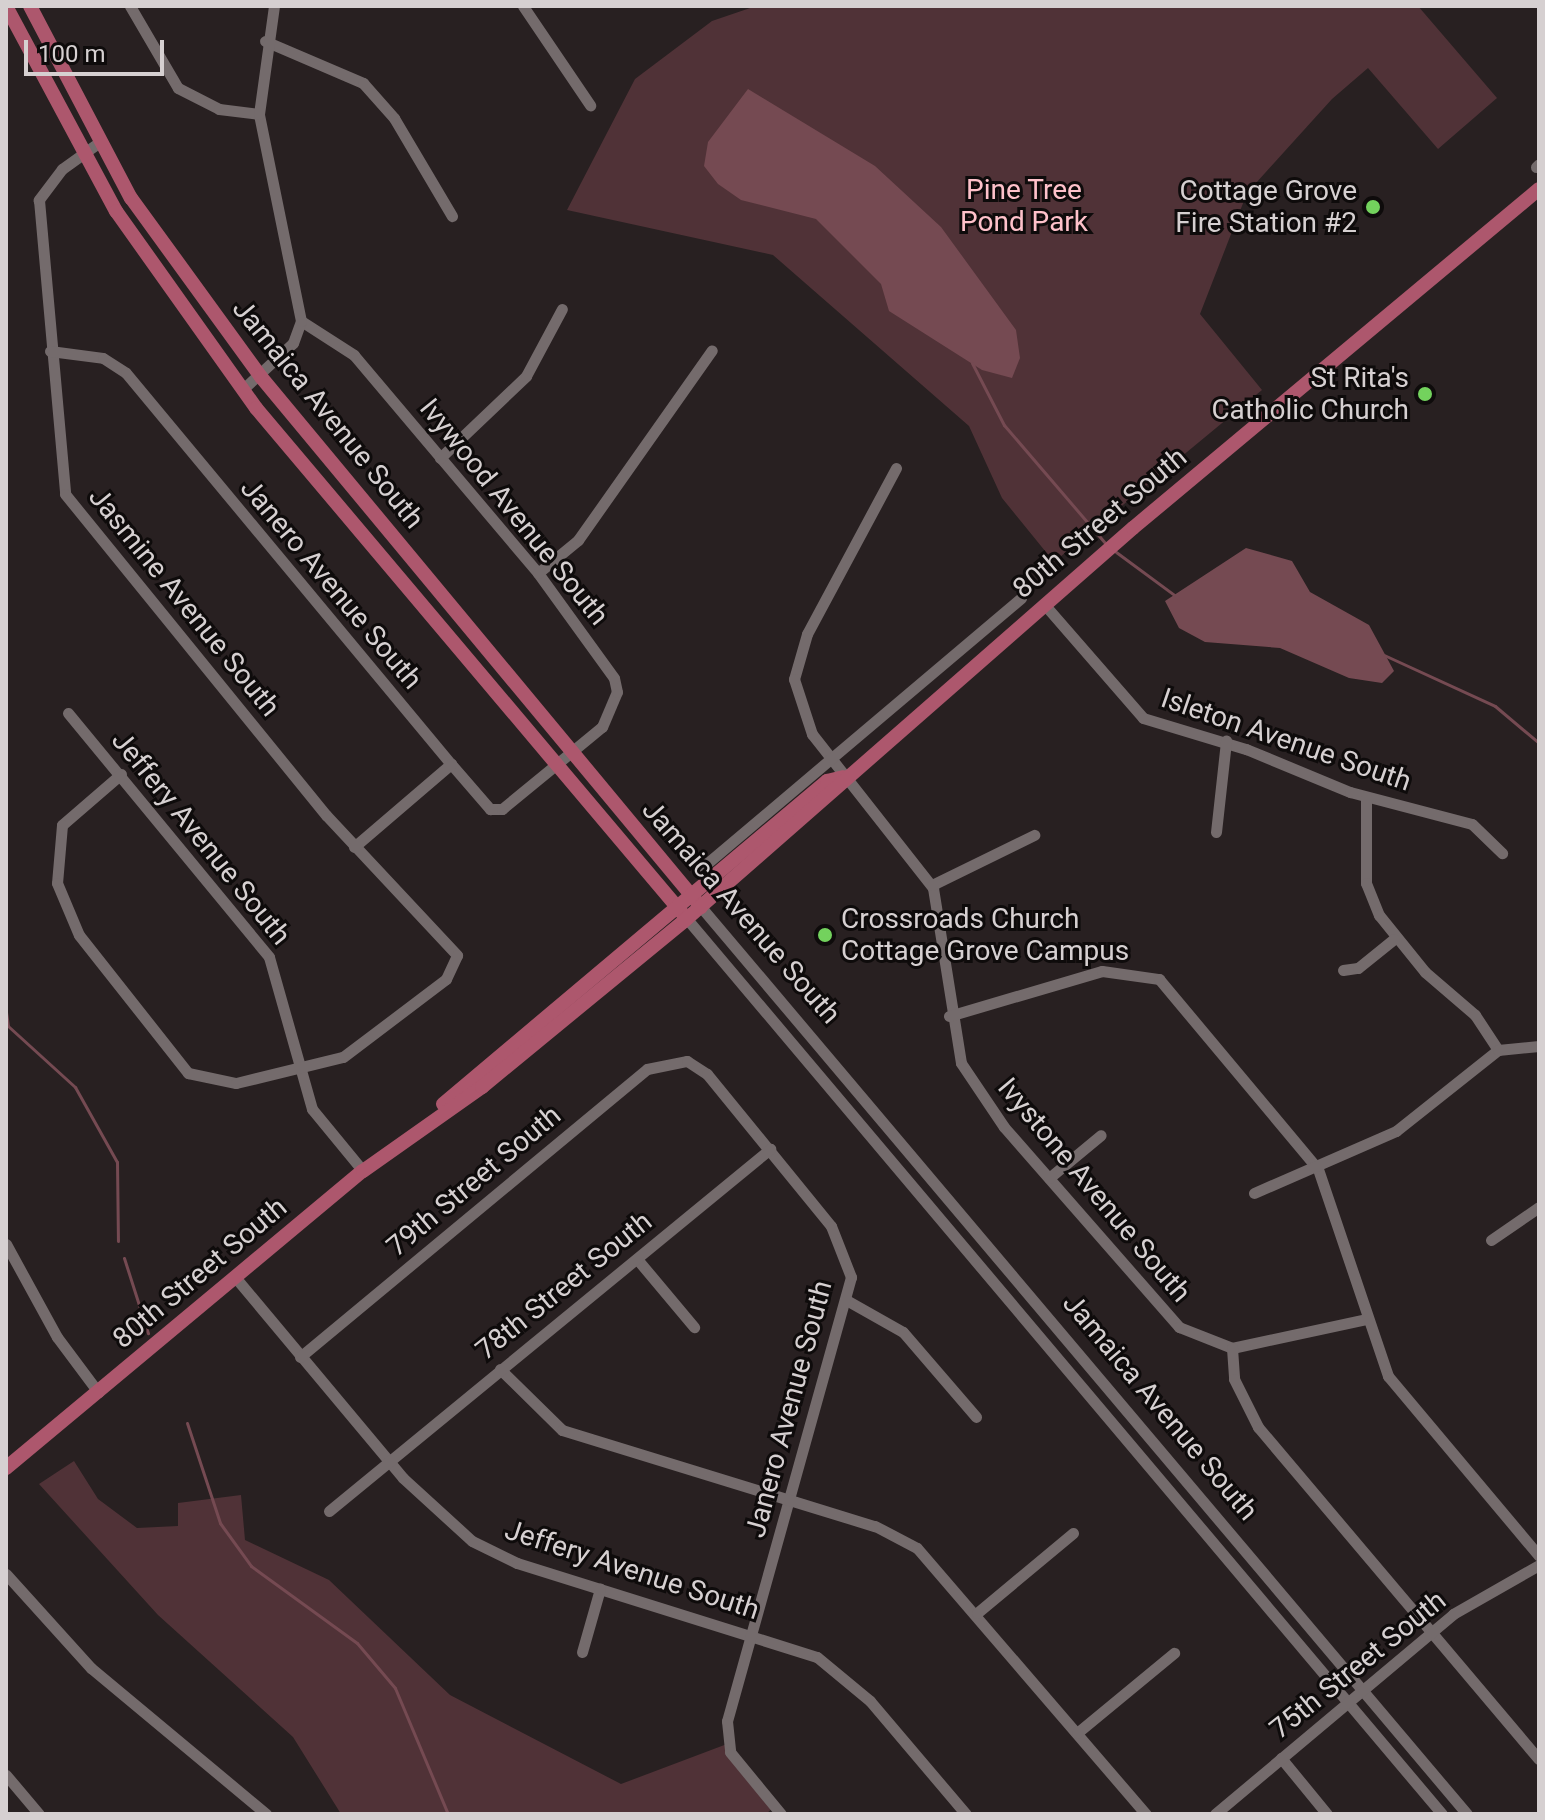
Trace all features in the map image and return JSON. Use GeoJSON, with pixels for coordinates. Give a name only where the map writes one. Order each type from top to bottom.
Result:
{"type":"FeatureCollection","features":[{"type":"Feature","properties":{"kind":"main road","name":"Jamaica Avenue South"},"geometry":{"type":"LineString","coordinates":[[6,6],[82,152],[242,390],[687,919]]}},
{"type":"Feature","properties":{"kind":"main road","name":"Jamaica Avenue South"},"geometry":{"type":"LineString","coordinates":[[30,6],[131,198],[261,377],[701,907]]}},
{"type":"Feature","properties":{"kind":"main road","name":"80th Street South"},"geometry":{"type":"LineString","coordinates":[[429,1119],[482,1087],[687,919],[835,794],[844,777],[1044,604],[1539,189]]}},
{"type":"Feature","properties":{"kind":"main road","name":"80th Street South"},"geometry":{"type":"LineString","coordinates":[[6,1468],[429,1119],[689,894],[827,781],[844,777]]}},
{"type":"Feature","properties":{"kind":"street"},"geometry":{"type":"LineString","coordinates":[[130,6],[178,88],[219,109],[259,114]]}},
{"type":"Feature","properties":{"kind":"street"},"geometry":{"type":"LineString","coordinates":[[242,390],[261,377],[293,343],[301,321],[259,114],[265,41],[274,6]]}},
{"type":"Feature","properties":{"kind":"street"},"geometry":{"type":"LineString","coordinates":[[523,6],[590,105]]}},
{"type":"Feature","properties":{"kind":"street"},"geometry":{"type":"LineString","coordinates":[[265,41],[363,83],[394,118],[452,216]]}},
{"type":"Feature","properties":{"kind":"street","name":"Jasmine Avenue South"},"geometry":{"type":"LineString","coordinates":[[101,141],[82,152],[39,200],[50,351],[69,503],[354,847],[457,955]]}},
{"type":"Feature","properties":{"kind":"street"},"geometry":{"type":"LineString","coordinates":[[440,458],[526,376],[562,309]]}},
{"type":"Feature","properties":{"kind":"street","name":"Ivywood Avenue South"},"geometry":{"type":"LineString","coordinates":[[301,321],[354,355],[538,573],[606,663],[617,692],[602,727],[572,755]]}},
{"type":"Feature","properties":{"kind":"street"},"geometry":{"type":"LineString","coordinates":[[538,573],[578,540],[712,350]]}},
{"type":"Feature","properties":{"kind":"street","name":"Janero Avenue South"},"geometry":{"type":"LineString","coordinates":[[50,351],[103,358],[126,373],[451,764],[496,811],[558,769],[572,755]]}},
{"type":"Feature","properties":{"kind":"street"},"geometry":{"type":"LineString","coordinates":[[896,468],[798,661],[798,698],[828,755],[932,885],[1034,835]]}},
{"type":"Feature","properties":{"kind":"street","name":"80th Street South"},"geometry":{"type":"LineString","coordinates":[[698,871],[828,755],[1021,598]]}},
{"type":"Feature","properties":{"kind":"street","name":"Isleton Avenue South"},"geometry":{"type":"LineString","coordinates":[[1044,604],[1143,718],[1226,741],[1366,797],[1472,824],[1502,853]]}},
{"type":"Feature","properties":{"kind":"street","name":"Jeffery Avenue South"},"geometry":{"type":"LineString","coordinates":[[68,713],[269,957],[312,1109],[363,1171]]}},
{"type":"Feature","properties":{"kind":"street"},"geometry":{"type":"LineString","coordinates":[[1216,832],[1226,741]]}},
{"type":"Feature","properties":{"kind":"street"},"geometry":{"type":"LineString","coordinates":[[354,847],[451,764]]}},
{"type":"Feature","properties":{"kind":"street"},"geometry":{"type":"LineString","coordinates":[[121,774],[58,832],[57,883],[79,935],[188,1073],[236,1083],[302,1069],[371,1041],[446,979],[457,955],[469,948]]}},
{"type":"Feature","properties":{"kind":"street"},"geometry":{"type":"LineString","coordinates":[[1366,797],[1366,883],[1394,939],[1475,1015],[1498,1050]]}},
{"type":"Feature","properties":{"kind":"street","name":"Ivystone Avenue South"},"geometry":{"type":"LineString","coordinates":[[932,885],[949,1016],[961,1063],[1049,1178],[1179,1327],[1232,1348]]}},
{"type":"Feature","properties":{"kind":"street","name":"Jamaica Avenue South"},"geometry":{"type":"LineString","coordinates":[[701,907],[1467,1814]]}},
{"type":"Feature","properties":{"kind":"street","name":"Jamaica Avenue South"},"geometry":{"type":"LineString","coordinates":[[687,919],[1442,1814]]}},
{"type":"Feature","properties":{"kind":"street"},"geometry":{"type":"LineString","coordinates":[[1343,970],[1358,968],[1394,939]]}},
{"type":"Feature","properties":{"kind":"street"},"geometry":{"type":"LineString","coordinates":[[949,1016],[1102,971],[1144,972],[1191,1010],[1318,1169],[1366,1319],[1395,1386],[1539,1556]]}},
{"type":"Feature","properties":{"kind":"street"},"geometry":{"type":"LineString","coordinates":[[1254,1193],[1318,1169],[1424,1113],[1498,1050],[1539,1046]]}},
{"type":"Feature","properties":{"kind":"street","name":"Janero Avenue South"},"geometry":{"type":"LineString","coordinates":[[687,1061],[707,1074],[839,1239],[851,1277],[848,1301],[730,1703],[727,1744],[781,1814]]}},
{"type":"Feature","properties":{"kind":"street","name":"79th Street South"},"geometry":{"type":"LineString","coordinates":[[300,1357],[647,1069],[687,1061]]}},
{"type":"Feature","properties":{"kind":"street"},"geometry":{"type":"LineString","coordinates":[[1049,1178],[1101,1135]]}},
{"type":"Feature","properties":{"kind":"street","name":"78th Street South"},"geometry":{"type":"LineString","coordinates":[[329,1511],[770,1149]]}},
{"type":"Feature","properties":{"kind":"street"},"geometry":{"type":"LineString","coordinates":[[1491,1240],[1539,1207]]}},
{"type":"Feature","properties":{"kind":"street"},"geometry":{"type":"LineString","coordinates":[[6,1244],[57,1337],[98,1392]]}},
{"type":"Feature","properties":{"kind":"street"},"geometry":{"type":"LineString","coordinates":[[637,1259],[694,1327]]}},
{"type":"Feature","properties":{"kind":"street","name":"Jeffery Avenue South"},"geometry":{"type":"LineString","coordinates":[[235,1277],[389,1461],[472,1541],[517,1563],[817,1657],[851,1682],[966,1814]]}},
{"type":"Feature","properties":{"kind":"street"},"geometry":{"type":"LineString","coordinates":[[848,1301],[903,1332],[976,1417]]}},
{"type":"Feature","properties":{"kind":"street"},"geometry":{"type":"LineString","coordinates":[[1366,1319],[1232,1348],[1234,1379],[1258,1427],[1539,1759]]}},
{"type":"Feature","properties":{"kind":"street"},"geometry":{"type":"LineString","coordinates":[[500,1369],[562,1430],[895,1534],[977,1613],[1146,1814]]}},
{"type":"Feature","properties":{"kind":"street"},"geometry":{"type":"LineString","coordinates":[[977,1613],[1073,1533]]}},
{"type":"Feature","properties":{"kind":"street","name":"75th Street South"},"geometry":{"type":"LineString","coordinates":[[1215,1814],[1431,1633],[1539,1565]]}},
{"type":"Feature","properties":{"kind":"street"},"geometry":{"type":"LineString","coordinates":[[6,1574],[91,1668],[266,1814]]}},
{"type":"Feature","properties":{"kind":"street"},"geometry":{"type":"LineString","coordinates":[[582,1652],[600,1589]]}},
{"type":"Feature","properties":{"kind":"street"},"geometry":{"type":"LineString","coordinates":[[1077,1733],[1174,1653]]}},
{"type":"Feature","properties":{"kind":"street"},"geometry":{"type":"LineString","coordinates":[[1281,1758],[1327,1814]]}},
{"type":"Feature","properties":{"kind":"street"},"geometry":{"type":"LineString","coordinates":[[6,1775],[39,1814]]}},
{"type":"Feature","properties":{"kind":"green space","name":"Pine Tree Pond Park"},"geometry":{"type":"Polygon","coordinates":[[[756,6],[1418,6],[1497,98],[1438,149],[1368,68],[1332,99],[1247,193],[1200,314],[1262,390],[1054,562],[1002,498],[969,426],[773,255],[567,210],[635,79],[712,21],[756,6]]]}},
{"type":"Feature","properties":{"kind":"green space"},"geometry":{"type":"Polygon","coordinates":[[[74,1461],[98,1499],[137,1528],[178,1526],[178,1503],[241,1495],[245,1540],[329,1580],[450,1695],[621,1784],[727,1744],[775,1806],[766,1814],[341,1814],[293,1737],[158,1615],[39,1484],[74,1461]]]}},
{"type":"Feature","properties":{"kind":"shaded area"},"geometry":{"type":"Polygon","coordinates":[[[748,89],[875,166],[941,227],[1016,330],[1020,358],[1012,378],[982,370],[889,311],[881,284],[816,219],[741,200],[718,184],[704,166],[708,142],[748,89]]]}},
{"type":"Feature","properties":{"kind":"shaded area"},"geometry":{"type":"Polygon","coordinates":[[[1246,548],[1292,561],[1310,592],[1369,625],[1394,671],[1382,683],[1349,678],[1280,648],[1205,642],[1179,628],[1165,601],[1246,548]]]}},
{"type":"Feature","properties":{"kind":"waterway"},"geometry":{"type":"LineString","coordinates":[[972,363],[1004,425],[1107,545]]}},
{"type":"Feature","properties":{"kind":"waterway"},"geometry":{"type":"LineString","coordinates":[[1116,552],[1177,597]]}},
{"type":"Feature","properties":{"kind":"waterway"},"geometry":{"type":"LineString","coordinates":[[1384,655],[1495,706],[1539,743]]}},
{"type":"Feature","properties":{"kind":"waterway"},"geometry":{"type":"LineString","coordinates":[[6,1012],[8,1026],[75,1087],[117,1162],[118,1241]]}},
{"type":"Feature","properties":{"kind":"waterway"},"geometry":{"type":"LineString","coordinates":[[124,1258],[148,1333]]}},
{"type":"Feature","properties":{"kind":"waterway"},"geometry":{"type":"LineString","coordinates":[[187,1423],[220,1523],[251,1566],[357,1643],[395,1688],[448,1814]]}},
{"type":"Feature","properties":{"kind":"place","name":"Cottage Grove Fire Station #2"},"geometry":{"type":"Point","coordinates":[1373,207]}},
{"type":"Feature","properties":{"kind":"place","name":"St Rita's Catholic Church"},"geometry":{"type":"Point","coordinates":[1425,394]}},
{"type":"Feature","properties":{"kind":"place","name":"Crossroads Church Cottage Grove Campus"},"geometry":{"type":"Point","coordinates":[825,935]}}]}
